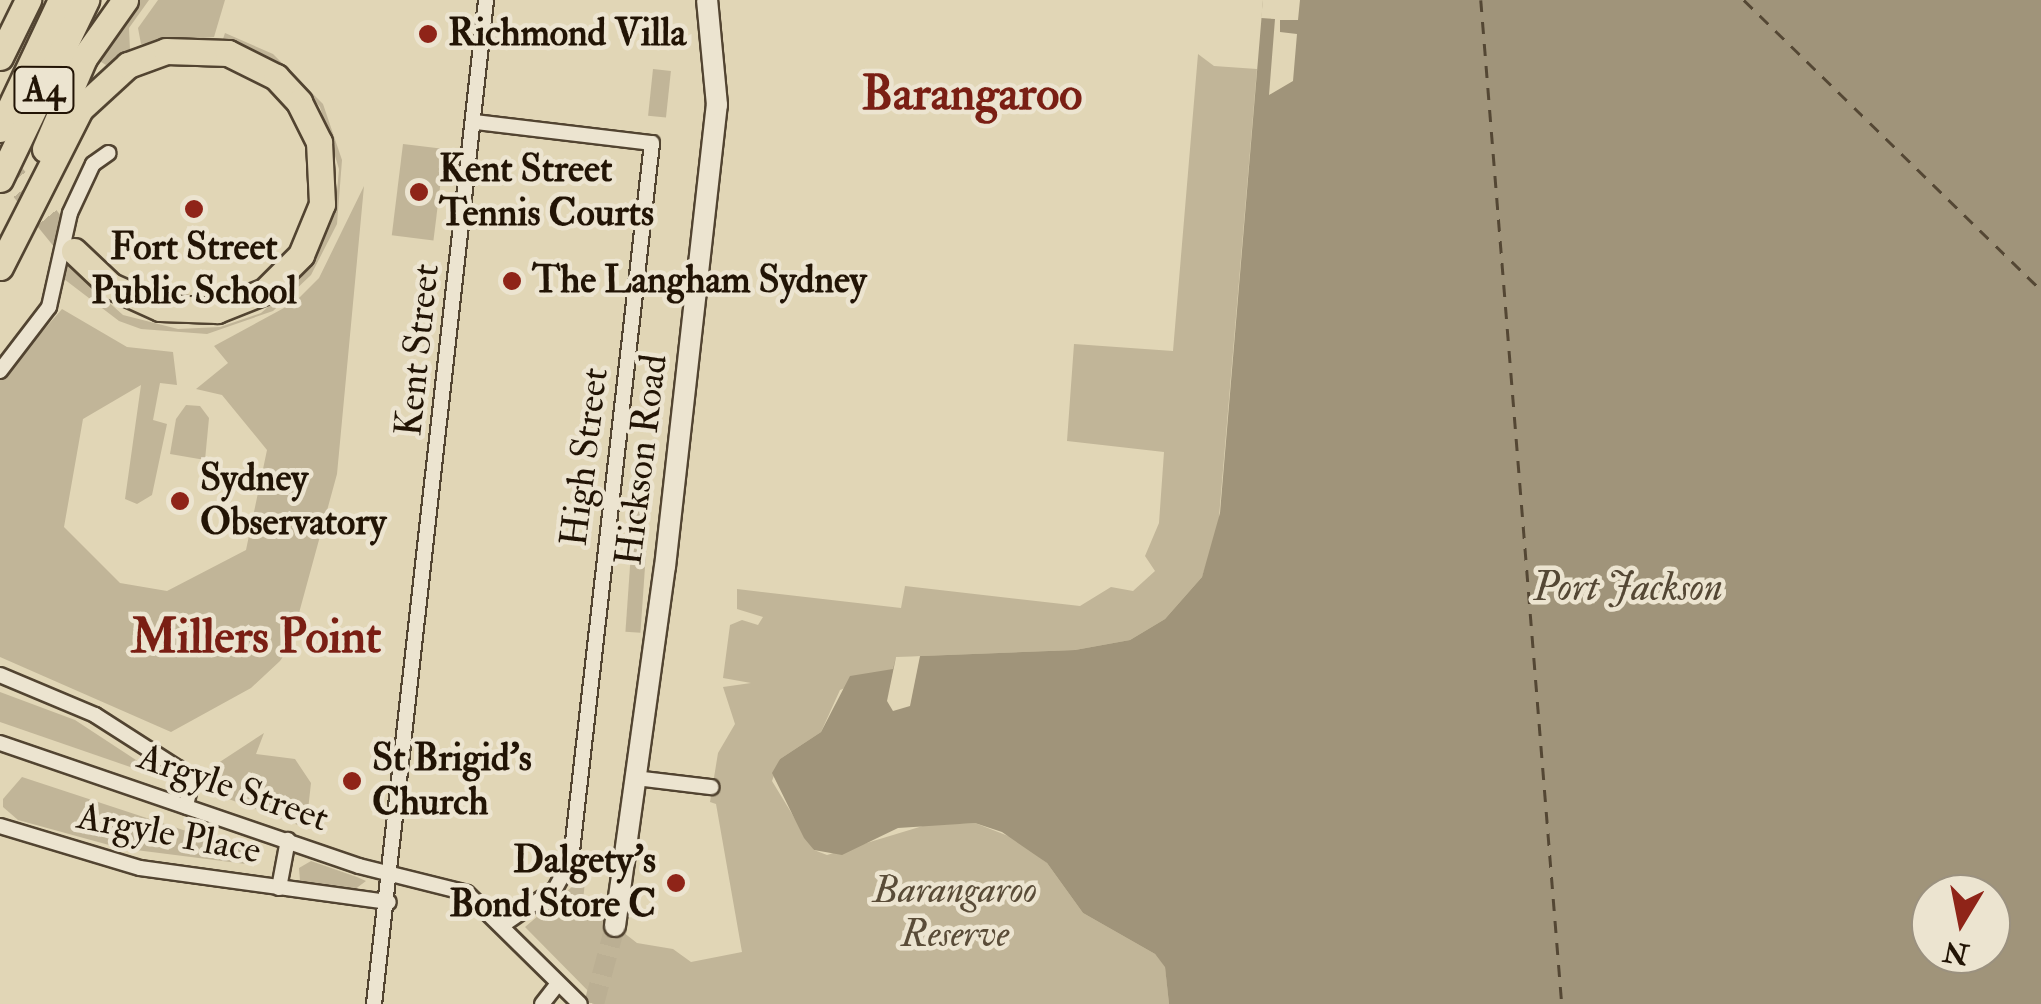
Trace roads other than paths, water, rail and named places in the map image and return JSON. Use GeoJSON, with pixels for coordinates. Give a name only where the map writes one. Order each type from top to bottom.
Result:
{"type":"FeatureCollection","features":[{"type":"Feature","properties":{"kind":"highway"},"geometry":{"type":"LineString","coordinates":[[0,129],[61,0]]}},
{"type":"Feature","properties":{"kind":"highway","name":"A4"},"geometry":{"type":"LineString","coordinates":[[0,180],[86,0]]}},
{"type":"Feature","properties":{"kind":"highway"},"geometry":{"type":"LineString","coordinates":[[0,254],[84,58],[126,0]]}},
{"type":"Feature","properties":{"kind":"highway"},"geometry":{"type":"LineString","coordinates":[[0,57],[23,10]]}},
{"type":"Feature","properties":{"kind":"highway"},"geometry":{"type":"LineString","coordinates":[[0,78],[23,10]]}},
{"type":"Feature","properties":{"kind":"highway"},"geometry":{"type":"LineString","coordinates":[[0,267],[80,109],[128,65],[166,51],[228,53],[276,77],[299,102],[318,142],[322,204],[301,254],[265,291],[216,310],[160,308],[111,286],[74,250]]}},
{"type":"Feature","properties":{"kind":"street","name":"Kent Street"},"geometry":{"type":"LineString","coordinates":[[374,1004],[486,0]]}},
{"type":"Feature","properties":{"kind":"street","name":"Hickson Road"},"geometry":{"type":"LineString","coordinates":[[614,926],[716,105],[706,0]]}},
{"type":"Feature","properties":{"kind":"street","name":"High Street"},"geometry":{"type":"LineString","coordinates":[[475,122],[652,142],[570,860],[555,889],[504,924]]}},
{"type":"Feature","properties":{"kind":"street"},"geometry":{"type":"LineString","coordinates":[[0,371],[49,307],[70,213],[93,164],[109,152]]}},
{"type":"Feature","properties":{"kind":"street"},"geometry":{"type":"LineString","coordinates":[[0,676],[95,715],[178,768],[191,784],[186,806]]}},
{"type":"Feature","properties":{"kind":"street","name":"Argyle Street"},"geometry":{"type":"LineString","coordinates":[[0,743],[390,875],[467,893],[504,924],[560,988],[580,1004]]}},
{"type":"Feature","properties":{"kind":"street"},"geometry":{"type":"LineString","coordinates":[[635,778],[711,787]]}},
{"type":"Feature","properties":{"kind":"street","name":"Argyle Place"},"geometry":{"type":"LineString","coordinates":[[0,826],[140,868],[388,902]]}},
{"type":"Feature","properties":{"kind":"street"},"geometry":{"type":"LineString","coordinates":[[279,888],[288,840]]}},
{"type":"Feature","properties":{"kind":"street"},"geometry":{"type":"LineString","coordinates":[[542,1004],[560,988]]}},
{"type":"Feature","properties":{"kind":"water","name":"Port Jackson"},"geometry":{"type":"Polygon","coordinates":[[[1263,0],[2041,0],[2041,1004],[1169,1004],[1165,967],[1155,954],[1083,913],[1047,863],[1002,832],[975,823],[898,828],[842,855],[814,850],[804,838],[772,773],[780,759],[821,732],[850,676],[893,669],[896,657],[1075,650],[1130,640],[1165,619],[1202,577],[1220,513],[1263,0]]]}},
{"type":"Feature","properties":{"kind":"tunnel"},"geometry":{"type":"LineString","coordinates":[[0,160],[74,251]]}},
{"type":"Feature","properties":{"kind":"tunnel"},"geometry":{"type":"LineString","coordinates":[[594,1004],[615,926]]}},
{"type":"Feature","properties":{"kind":"place","name":"Richmond Villa"},"geometry":{"type":"Point","coordinates":[428,34]}},
{"type":"Feature","properties":{"kind":"place","name":"Kent Street Tennis Courts"},"geometry":{"type":"Point","coordinates":[419,192]}},
{"type":"Feature","properties":{"kind":"place","name":"Fort Street Public School"},"geometry":{"type":"Point","coordinates":[194,209]}},
{"type":"Feature","properties":{"kind":"place","name":"The Langham Sydney"},"geometry":{"type":"Point","coordinates":[512,281]}},
{"type":"Feature","properties":{"kind":"place","name":"Sydney Observatory"},"geometry":{"type":"Point","coordinates":[180,501]}},
{"type":"Feature","properties":{"kind":"place","name":"St Brigid's Church"},"geometry":{"type":"Point","coordinates":[352,781]}},
{"type":"Feature","properties":{"kind":"place","name":"Dalgety's Bond Store C"},"geometry":{"type":"Point","coordinates":[676,883]}},
{"type":"Feature","properties":{"kind":"district","name":"Barangaroo"},"geometry":{"type":"Point","coordinates":[972,95]}},
{"type":"Feature","properties":{"kind":"district","name":"Millers Point"},"geometry":{"type":"Point","coordinates":[256,638]}},
{"type":"Feature","properties":{"kind":"park label","name":"Barangaroo Reserve"},"geometry":{"type":"Point","coordinates":[955,913]}}]}
